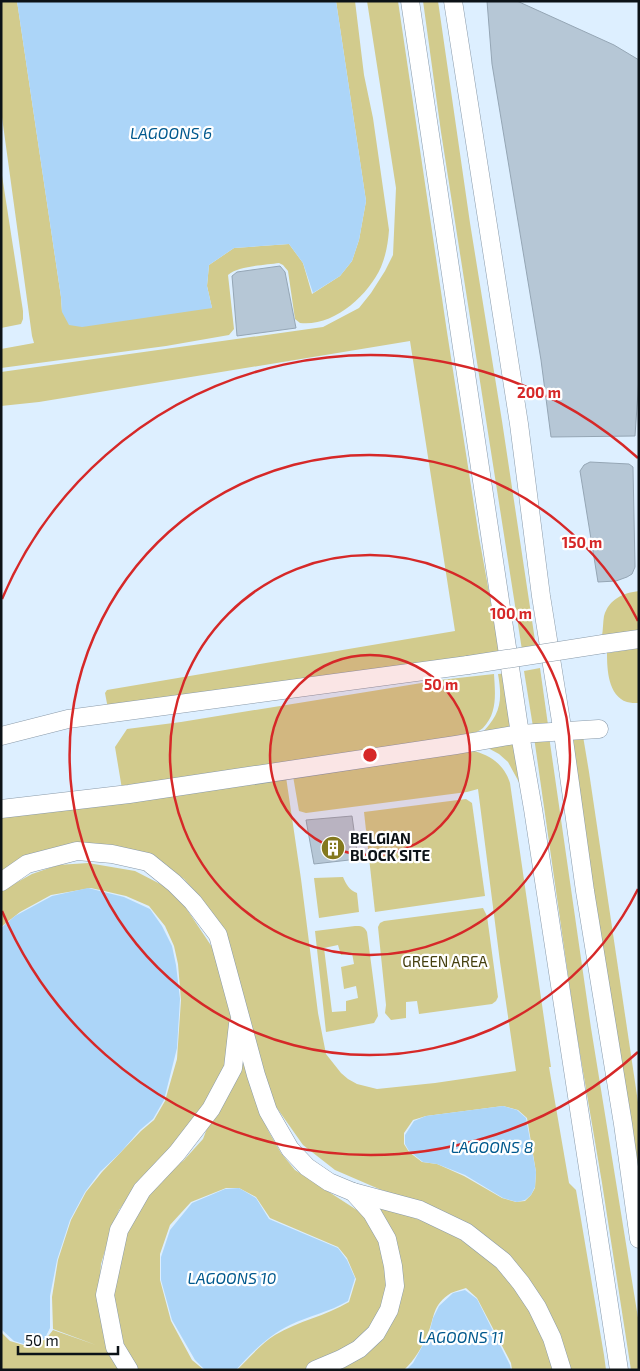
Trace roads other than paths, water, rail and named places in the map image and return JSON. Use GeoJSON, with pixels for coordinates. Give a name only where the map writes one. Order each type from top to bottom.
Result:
{"type":"FeatureCollection","features":[{"type":"Feature","properties":{"kind":"street"},"geometry":{"type":"LineString","coordinates":[[410,1],[520,734],[619,1370]]}},
{"type":"Feature","properties":{"kind":"street"},"geometry":{"type":"LineString","coordinates":[[453,1],[518,424],[541,596],[563,731],[585,891],[623,1124],[639,1238]]}},
{"type":"Feature","properties":{"kind":"street"},"geometry":{"type":"LineString","coordinates":[[1,736],[68,719],[468,665],[639,639]]}},
{"type":"Feature","properties":{"kind":"street"},"geometry":{"type":"LineString","coordinates":[[1,809],[129,794],[446,747],[520,734],[599,729]]}},
{"type":"Feature","properties":{"kind":"street"},"geometry":{"type":"LineString","coordinates":[[1,882],[27,864],[77,852],[112,854],[148,862],[174,882],[193,902],[218,935],[256,1075],[268,1111],[290,1149],[307,1167],[329,1182],[353,1192],[420,1210],[466,1232],[503,1261],[537,1307],[552,1338],[562,1370]]}},
{"type":"Feature","properties":{"kind":"street"},"geometry":{"type":"LineString","coordinates":[[129,1370],[115,1347],[105,1295],[119,1230],[142,1190],[211,1109],[233,1068],[240,1013]]}},
{"type":"Feature","properties":{"kind":"street"},"geometry":{"type":"LineString","coordinates":[[315,1370],[342,1359],[359,1349],[376,1333],[389,1310],[395,1286],[388,1239],[372,1212],[353,1192]]}},
{"type":"Feature","properties":{"kind":"water","name":"LAGOONS 6"},"geometry":{"type":"Polygon","coordinates":[[[17,1],[336,1],[366,201],[359,240],[352,261],[340,276],[313,293],[303,263],[289,244],[234,248],[209,265],[207,286],[212,308],[82,327],[69,325],[62,312],[17,1]]]}},
{"type":"Feature","properties":{"kind":"water"},"geometry":{"type":"Polygon","coordinates":[[[88,888],[124,897],[150,909],[162,926],[172,946],[176,965],[180,999],[177,1048],[164,1100],[153,1119],[100,1172],[85,1192],[70,1220],[57,1260],[50,1296],[50,1328],[45,1338],[30,1346],[14,1341],[1,1329],[1,928],[15,916],[52,896],[88,888]]]}},
{"type":"Feature","properties":{"kind":"water","name":"LAGOONS 8"},"geometry":{"type":"Polygon","coordinates":[[[503,1106],[517,1110],[526,1118],[536,1172],[535,1187],[531,1195],[525,1200],[517,1202],[503,1198],[465,1175],[437,1164],[423,1162],[409,1151],[405,1144],[405,1135],[414,1121],[426,1116],[503,1106]]]}},
{"type":"Feature","properties":{"kind":"water","name":"LAGOONS 10"},"geometry":{"type":"Polygon","coordinates":[[[239,1188],[256,1198],[269,1219],[338,1248],[347,1260],[355,1278],[348,1301],[282,1329],[261,1345],[236,1370],[205,1370],[195,1360],[172,1320],[161,1280],[161,1257],[170,1230],[192,1203],[225,1189],[239,1188]]]}},
{"type":"Feature","properties":{"kind":"water","name":"LAGOONS 11"},"geometry":{"type":"Polygon","coordinates":[[[465,1290],[477,1299],[511,1370],[406,1370],[413,1363],[429,1334],[433,1318],[439,1306],[453,1293],[465,1290]]]}},
{"type":"Feature","properties":{"kind":"place","name":"BELGIAN BLOCK SITE"},"geometry":{"type":"Point","coordinates":[333,848]}},
{"type":"Feature","properties":{"kind":"park label","name":"GREEN AREA"},"geometry":{"type":"Point","coordinates":[445,962]}}]}
